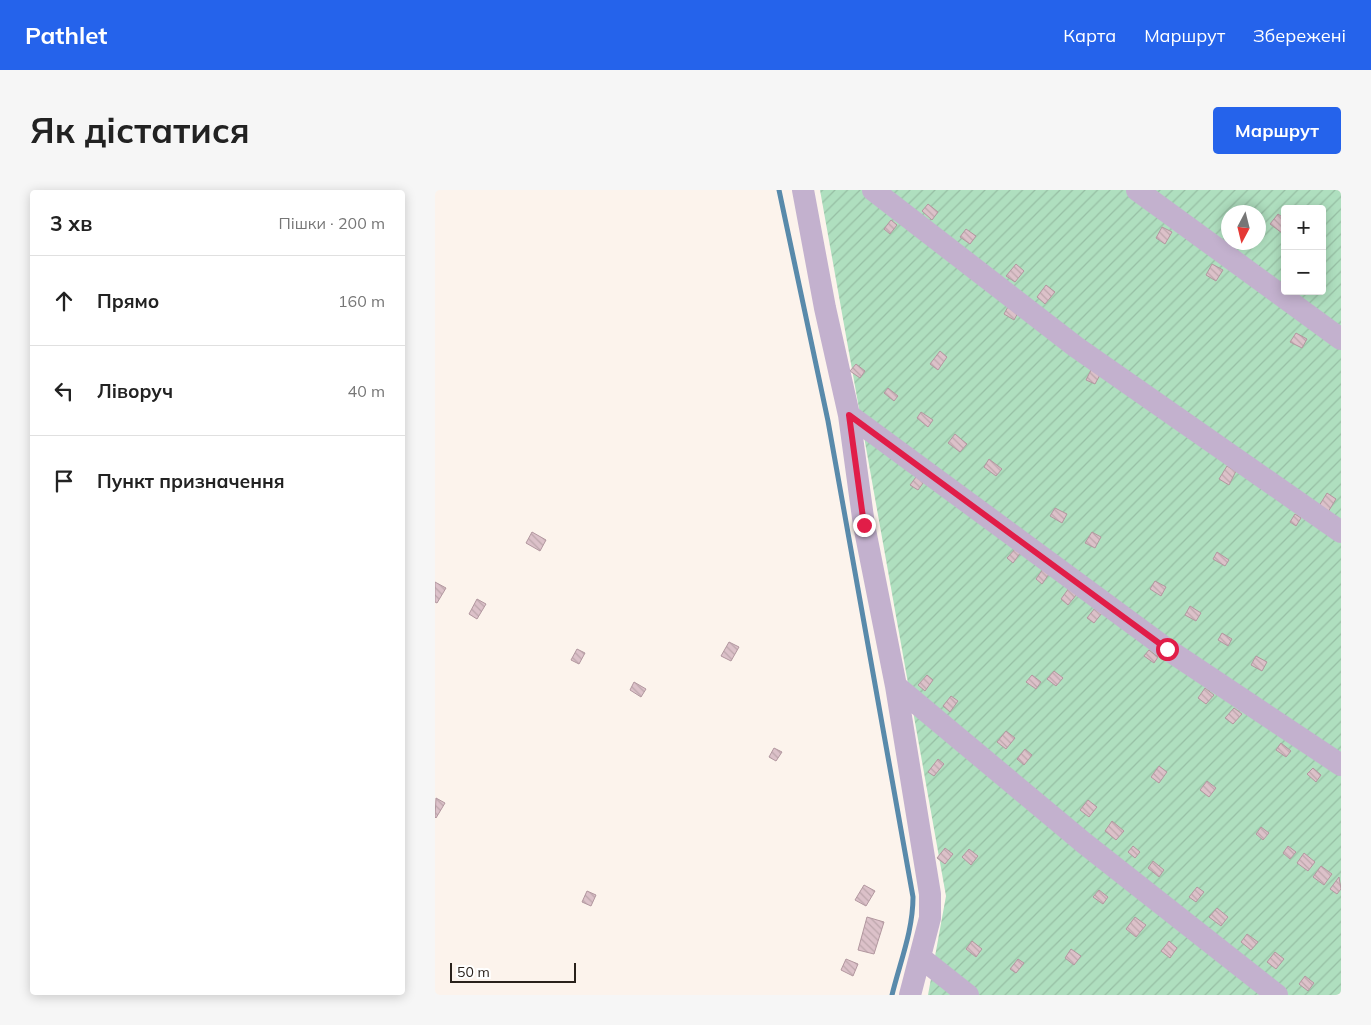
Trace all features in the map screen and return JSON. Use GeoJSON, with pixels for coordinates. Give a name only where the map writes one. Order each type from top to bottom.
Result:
{"type":"FeatureCollection","features":[{"type":"Feature","properties":{"kind":"street"},"geometry":{"type":"LineString","coordinates":[[803,190],[825,308],[849,415],[864,525],[896,686],[930,894],[930,918],[910,995]]}},
{"type":"Feature","properties":{"kind":"street"},"geometry":{"type":"LineString","coordinates":[[873,190],[1076,347],[1341,532]]}},
{"type":"Feature","properties":{"kind":"street"},"geometry":{"type":"LineString","coordinates":[[1137,190],[1341,339]]}},
{"type":"Feature","properties":{"kind":"street"},"geometry":{"type":"LineString","coordinates":[[849,415],[1167,649],[1341,765]]}},
{"type":"Feature","properties":{"kind":"street"},"geometry":{"type":"LineString","coordinates":[[896,686],[1084,843],[1277,995]]}},
{"type":"Feature","properties":{"kind":"street"},"geometry":{"type":"LineString","coordinates":[[920,957],[968,995]]}},
{"type":"Feature","properties":{"kind":"green space"},"geometry":{"type":"Polygon","coordinates":[[[820,190],[1341,190],[1341,995],[928,995],[946,896],[820,190]]]}},
{"type":"Feature","properties":{"kind":"building"},"geometry":{"type":"Polygon","coordinates":[[[928,204],[938,212],[932,220],[922,211],[928,204]]]}},
{"type":"Feature","properties":{"kind":"building"},"geometry":{"type":"Polygon","coordinates":[[[1278,214],[1281,216],[1281,232],[1270,224],[1278,214]]]}},
{"type":"Feature","properties":{"kind":"building"},"geometry":{"type":"Polygon","coordinates":[[[891,220],[897,225],[890,234],[884,229],[891,220]]]}},
{"type":"Feature","properties":{"kind":"building"},"geometry":{"type":"Polygon","coordinates":[[[1162,227],[1172,232],[1165,244],[1156,238],[1162,227]]]}},
{"type":"Feature","properties":{"kind":"building"},"geometry":{"type":"Polygon","coordinates":[[[966,229],[976,236],[970,244],[960,237],[966,229]]]}},
{"type":"Feature","properties":{"kind":"building"},"geometry":{"type":"Polygon","coordinates":[[[1016,264],[1024,271],[1015,282],[1006,276],[1016,264]]]}},
{"type":"Feature","properties":{"kind":"building"},"geometry":{"type":"Polygon","coordinates":[[[1212,264],[1223,270],[1216,281],[1206,275],[1212,264]]]}},
{"type":"Feature","properties":{"kind":"building"},"geometry":{"type":"Polygon","coordinates":[[[1046,285],[1055,292],[1045,304],[1037,297],[1046,285]]]}},
{"type":"Feature","properties":{"kind":"building"},"geometry":{"type":"Polygon","coordinates":[[[1009,305],[1019,311],[1014,320],[1004,314],[1009,305]]]}},
{"type":"Feature","properties":{"kind":"building"},"geometry":{"type":"Polygon","coordinates":[[[1296,333],[1307,339],[1302,348],[1290,342],[1296,333]]]}},
{"type":"Feature","properties":{"kind":"building"},"geometry":{"type":"Polygon","coordinates":[[[940,351],[947,357],[938,370],[930,364],[940,351]]]}},
{"type":"Feature","properties":{"kind":"building"},"geometry":{"type":"Polygon","coordinates":[[[856,364],[865,371],[860,378],[850,371],[856,364]]]}},
{"type":"Feature","properties":{"kind":"building"},"geometry":{"type":"Polygon","coordinates":[[[1092,368],[1101,373],[1095,384],[1086,380],[1092,368]]]}},
{"type":"Feature","properties":{"kind":"building"},"geometry":{"type":"Polygon","coordinates":[[[888,388],[898,396],[894,401],[884,393],[888,388]]]}},
{"type":"Feature","properties":{"kind":"building"},"geometry":{"type":"Polygon","coordinates":[[[921,412],[933,420],[928,427],[917,418],[921,412]]]}},
{"type":"Feature","properties":{"kind":"building"},"geometry":{"type":"Polygon","coordinates":[[[955,434],[967,444],[960,452],[948,443],[955,434]]]}},
{"type":"Feature","properties":{"kind":"building"},"geometry":{"type":"Polygon","coordinates":[[[989,459],[1002,469],[996,476],[984,467],[989,459]]]}},
{"type":"Feature","properties":{"kind":"building"},"geometry":{"type":"Polygon","coordinates":[[[1227,466],[1236,471],[1229,485],[1219,479],[1227,466]]]}},
{"type":"Feature","properties":{"kind":"building"},"geometry":{"type":"Polygon","coordinates":[[[919,473],[926,479],[918,490],[910,485],[919,473]]]}},
{"type":"Feature","properties":{"kind":"building"},"geometry":{"type":"Polygon","coordinates":[[[1327,493],[1336,499],[1328,512],[1319,506],[1327,493]]]}},
{"type":"Feature","properties":{"kind":"building"},"geometry":{"type":"Polygon","coordinates":[[[1055,508],[1067,514],[1062,523],[1050,516],[1055,508]]]}},
{"type":"Feature","properties":{"kind":"building"},"geometry":{"type":"Polygon","coordinates":[[[1295,514],[1301,518],[1296,526],[1290,522],[1295,514]]]}},
{"type":"Feature","properties":{"kind":"building"},"geometry":{"type":"Polygon","coordinates":[[[532,532],[546,540],[540,551],[526,543],[532,532]]]}},
{"type":"Feature","properties":{"kind":"building"},"geometry":{"type":"Polygon","coordinates":[[[1092,532],[1101,537],[1095,548],[1085,543],[1092,532]]]}},
{"type":"Feature","properties":{"kind":"building"},"geometry":{"type":"Polygon","coordinates":[[[1016,548],[1021,552],[1013,563],[1007,558],[1016,548]]]}},
{"type":"Feature","properties":{"kind":"building"},"geometry":{"type":"Polygon","coordinates":[[[1217,552],[1229,560],[1225,566],[1213,559],[1217,552]]]}},
{"type":"Feature","properties":{"kind":"building"},"geometry":{"type":"Polygon","coordinates":[[[1043,569],[1049,574],[1042,584],[1036,579],[1043,569]]]}},
{"type":"Feature","properties":{"kind":"building"},"geometry":{"type":"Polygon","coordinates":[[[1155,581],[1166,587],[1161,596],[1150,589],[1155,581]]]}},
{"type":"Feature","properties":{"kind":"building"},"geometry":{"type":"Polygon","coordinates":[[[435,582],[446,588],[437,603],[435,602],[435,582]]]}},
{"type":"Feature","properties":{"kind":"building"},"geometry":{"type":"Polygon","coordinates":[[[1069,588],[1077,594],[1068,605],[1061,599],[1069,588]]]}},
{"type":"Feature","properties":{"kind":"building"},"geometry":{"type":"Polygon","coordinates":[[[477,599],[486,604],[477,619],[469,614],[477,599]]]}},
{"type":"Feature","properties":{"kind":"building"},"geometry":{"type":"Polygon","coordinates":[[[1190,606],[1201,613],[1196,621],[1185,615],[1190,606]]]}},
{"type":"Feature","properties":{"kind":"building"},"geometry":{"type":"Polygon","coordinates":[[[1095,608],[1102,613],[1094,623],[1087,618],[1095,608]]]}},
{"type":"Feature","properties":{"kind":"building"},"geometry":{"type":"Polygon","coordinates":[[[1222,633],[1232,639],[1228,646],[1218,640],[1222,633]]]}},
{"type":"Feature","properties":{"kind":"building"},"geometry":{"type":"Polygon","coordinates":[[[729,642],[739,647],[731,661],[721,656],[729,642]]]}},
{"type":"Feature","properties":{"kind":"building"},"geometry":{"type":"Polygon","coordinates":[[[577,649],[585,653],[579,664],[571,660],[577,649]]]}},
{"type":"Feature","properties":{"kind":"building"},"geometry":{"type":"Polygon","coordinates":[[[1149,650],[1158,657],[1154,663],[1144,656],[1149,650]]]}},
{"type":"Feature","properties":{"kind":"building"},"geometry":{"type":"Polygon","coordinates":[[[1256,656],[1267,662],[1262,671],[1251,665],[1256,656]]]}},
{"type":"Feature","properties":{"kind":"building"},"geometry":{"type":"Polygon","coordinates":[[[1054,671],[1063,678],[1056,686],[1047,679],[1054,671]]]}},
{"type":"Feature","properties":{"kind":"building"},"geometry":{"type":"Polygon","coordinates":[[[927,675],[933,680],[925,691],[918,685],[927,675]]]}},
{"type":"Feature","properties":{"kind":"building"},"geometry":{"type":"Polygon","coordinates":[[[1032,675],[1041,682],[1036,689],[1026,682],[1032,675]]]}},
{"type":"Feature","properties":{"kind":"building"},"geometry":{"type":"Polygon","coordinates":[[[634,682],[646,689],[641,697],[630,690],[634,682]]]}},
{"type":"Feature","properties":{"kind":"building"},"geometry":{"type":"Polygon","coordinates":[[[1205,688],[1214,695],[1206,704],[1198,698],[1205,688]]]}},
{"type":"Feature","properties":{"kind":"building"},"geometry":{"type":"Polygon","coordinates":[[[951,696],[958,701],[950,712],[943,706],[951,696]]]}},
{"type":"Feature","properties":{"kind":"building"},"geometry":{"type":"Polygon","coordinates":[[[1234,708],[1242,714],[1233,724],[1225,718],[1234,708]]]}},
{"type":"Feature","properties":{"kind":"building"},"geometry":{"type":"Polygon","coordinates":[[[1006,731],[1015,738],[1006,749],[997,742],[1006,731]]]}},
{"type":"Feature","properties":{"kind":"building"},"geometry":{"type":"Polygon","coordinates":[[[1281,743],[1291,751],[1286,757],[1276,750],[1281,743]]]}},
{"type":"Feature","properties":{"kind":"building"},"geometry":{"type":"Polygon","coordinates":[[[774,748],[782,752],[776,761],[769,757],[774,748]]]}},
{"type":"Feature","properties":{"kind":"building"},"geometry":{"type":"Polygon","coordinates":[[[1025,749],[1032,755],[1024,765],[1017,759],[1025,749]]]}},
{"type":"Feature","properties":{"kind":"building"},"geometry":{"type":"Polygon","coordinates":[[[938,759],[944,764],[934,776],[928,772],[938,759]]]}},
{"type":"Feature","properties":{"kind":"building"},"geometry":{"type":"Polygon","coordinates":[[[1159,766],[1167,772],[1159,783],[1151,777],[1159,766]]]}},
{"type":"Feature","properties":{"kind":"building"},"geometry":{"type":"Polygon","coordinates":[[[1313,768],[1321,775],[1316,782],[1307,774],[1313,768]]]}},
{"type":"Feature","properties":{"kind":"building"},"geometry":{"type":"Polygon","coordinates":[[[1207,781],[1216,788],[1209,797],[1200,790],[1207,781]]]}},
{"type":"Feature","properties":{"kind":"building"},"geometry":{"type":"Polygon","coordinates":[[[436,798],[445,803],[436,818],[435,817],[436,798]]]}},
{"type":"Feature","properties":{"kind":"building"},"geometry":{"type":"Polygon","coordinates":[[[1088,800],[1097,807],[1089,817],[1080,810],[1088,800]]]}},
{"type":"Feature","properties":{"kind":"building"},"geometry":{"type":"Polygon","coordinates":[[[1112,821],[1124,831],[1116,840],[1105,831],[1112,821]]]}},
{"type":"Feature","properties":{"kind":"building"},"geometry":{"type":"Polygon","coordinates":[[[1261,827],[1269,833],[1263,840],[1256,834],[1261,827]]]}},
{"type":"Feature","properties":{"kind":"building"},"geometry":{"type":"Polygon","coordinates":[[[1133,846],[1140,852],[1135,858],[1128,852],[1133,846]]]}},
{"type":"Feature","properties":{"kind":"building"},"geometry":{"type":"Polygon","coordinates":[[[1288,846],[1296,852],[1290,859],[1283,853],[1288,846]]]}},
{"type":"Feature","properties":{"kind":"building"},"geometry":{"type":"Polygon","coordinates":[[[945,848],[953,854],[945,864],[937,858],[945,848]]]}},
{"type":"Feature","properties":{"kind":"building"},"geometry":{"type":"Polygon","coordinates":[[[969,849],[978,856],[971,865],[962,857],[969,849]]]}},
{"type":"Feature","properties":{"kind":"building"},"geometry":{"type":"Polygon","coordinates":[[[1304,853],[1315,862],[1308,871],[1297,863],[1304,853]]]}},
{"type":"Feature","properties":{"kind":"building"},"geometry":{"type":"Polygon","coordinates":[[[1153,861],[1164,870],[1159,877],[1148,868],[1153,861]]]}},
{"type":"Feature","properties":{"kind":"building"},"geometry":{"type":"Polygon","coordinates":[[[1321,866],[1332,874],[1324,885],[1313,877],[1321,866]]]}},
{"type":"Feature","properties":{"kind":"building"},"geometry":{"type":"Polygon","coordinates":[[[1339,877],[1341,889],[1337,894],[1330,889],[1339,877]]]}},
{"type":"Feature","properties":{"kind":"building"},"geometry":{"type":"Polygon","coordinates":[[[864,885],[875,891],[866,906],[855,900],[864,885]]]}},
{"type":"Feature","properties":{"kind":"building"},"geometry":{"type":"Polygon","coordinates":[[[1197,887],[1204,892],[1196,902],[1189,897],[1197,887]]]}},
{"type":"Feature","properties":{"kind":"building"},"geometry":{"type":"Polygon","coordinates":[[[1099,890],[1108,897],[1103,904],[1093,897],[1099,890]]]}},
{"type":"Feature","properties":{"kind":"building"},"geometry":{"type":"Polygon","coordinates":[[[587,891],[596,895],[591,906],[582,902],[587,891]]]}},
{"type":"Feature","properties":{"kind":"building"},"geometry":{"type":"Polygon","coordinates":[[[1217,908],[1228,917],[1221,926],[1209,917],[1217,908]]]}},
{"type":"Feature","properties":{"kind":"building"},"geometry":{"type":"Polygon","coordinates":[[[867,917],[884,922],[874,954],[858,950],[867,917]]]}},
{"type":"Feature","properties":{"kind":"building"},"geometry":{"type":"Polygon","coordinates":[[[1135,917],[1146,925],[1136,937],[1126,929],[1135,917]]]}},
{"type":"Feature","properties":{"kind":"building"},"geometry":{"type":"Polygon","coordinates":[[[1247,934],[1258,942],[1251,950],[1241,942],[1247,934]]]}},
{"type":"Feature","properties":{"kind":"building"},"geometry":{"type":"Polygon","coordinates":[[[972,941],[982,949],[976,957],[966,949],[972,941]]]}},
{"type":"Feature","properties":{"kind":"building"},"geometry":{"type":"Polygon","coordinates":[[[1169,941],[1177,948],[1170,958],[1161,951],[1169,941]]]}},
{"type":"Feature","properties":{"kind":"building"},"geometry":{"type":"Polygon","coordinates":[[[1071,949],[1081,956],[1074,965],[1065,958],[1071,949]]]}},
{"type":"Feature","properties":{"kind":"building"},"geometry":{"type":"Polygon","coordinates":[[[1275,952],[1284,959],[1276,969],[1267,962],[1275,952]]]}},
{"type":"Feature","properties":{"kind":"building"},"geometry":{"type":"Polygon","coordinates":[[[846,959],[858,964],[853,976],[841,970],[846,959]]]}},
{"type":"Feature","properties":{"kind":"building"},"geometry":{"type":"Polygon","coordinates":[[[1018,959],[1024,963],[1016,973],[1010,969],[1018,959]]]}},
{"type":"Feature","properties":{"kind":"building"},"geometry":{"type":"Polygon","coordinates":[[[1305,976],[1314,983],[1308,991],[1299,984],[1305,976]]]}},
{"type":"Feature","properties":{"kind":"waterway"},"geometry":{"type":"LineString","coordinates":[[779,190],[828,421],[913,897],[911,922],[892,995]]}},
{"type":"Feature","properties":{"kind":"route"},"geometry":{"type":"LineString","coordinates":[[864,525],[849,415],[1167,649]]}}]}
